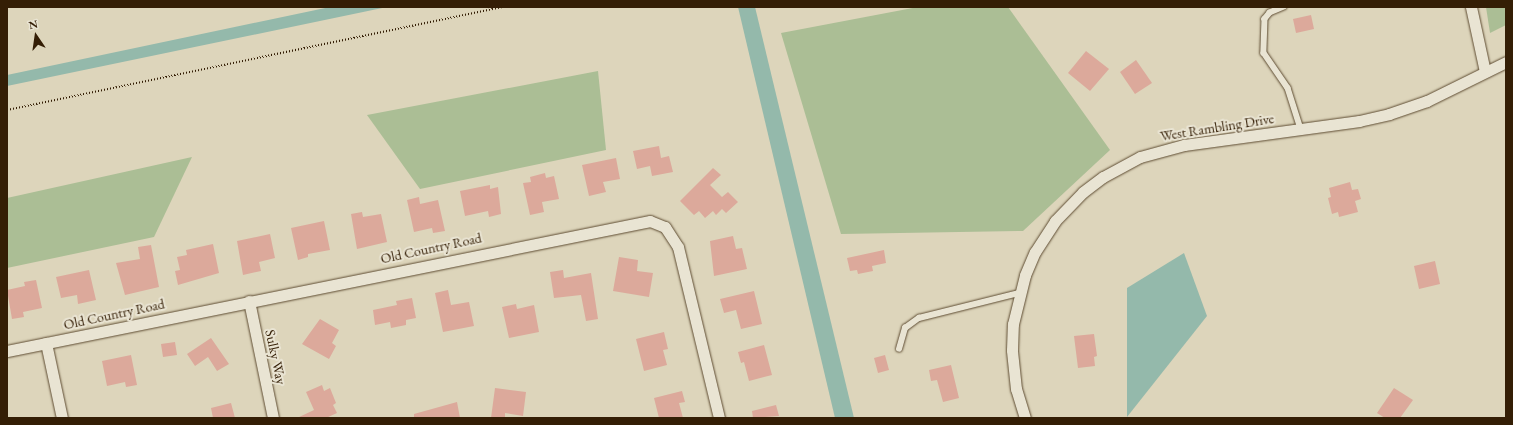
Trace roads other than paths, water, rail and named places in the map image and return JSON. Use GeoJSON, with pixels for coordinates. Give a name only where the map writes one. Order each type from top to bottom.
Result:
{"type":"FeatureCollection","features":[{"type":"Feature","properties":{"kind":"street"},"geometry":{"type":"LineString","coordinates":[[1471,7],[1485,72]]}},
{"type":"Feature","properties":{"kind":"street","name":"West Rambling Drive"},"geometry":{"type":"LineString","coordinates":[[1025,418],[1016,389],[1012,350],[1013,324],[1019,293],[1035,252],[1054,223],[1082,192],[1103,177],[1140,157],[1165,149],[1359,121],[1395,112],[1427,101],[1506,62]]}},
{"type":"Feature","properties":{"kind":"street","name":"Old Country Road"},"geometry":{"type":"LineString","coordinates":[[7,351],[650,221],[665,227],[678,247],[719,418]]}},
{"type":"Feature","properties":{"kind":"street","name":"Sulky Way"},"geometry":{"type":"LineString","coordinates":[[249,301],[273,418]]}},
{"type":"Feature","properties":{"kind":"street"},"geometry":{"type":"LineString","coordinates":[[46,343],[62,418]]}},
{"type":"Feature","properties":{"kind":"lane"},"geometry":{"type":"LineString","coordinates":[[1284,7],[1270,13],[1265,19],[1264,54],[1288,88],[1301,129]]}},
{"type":"Feature","properties":{"kind":"lane"},"geometry":{"type":"LineString","coordinates":[[899,349],[905,328],[919,318],[1019,293]]}}]}
